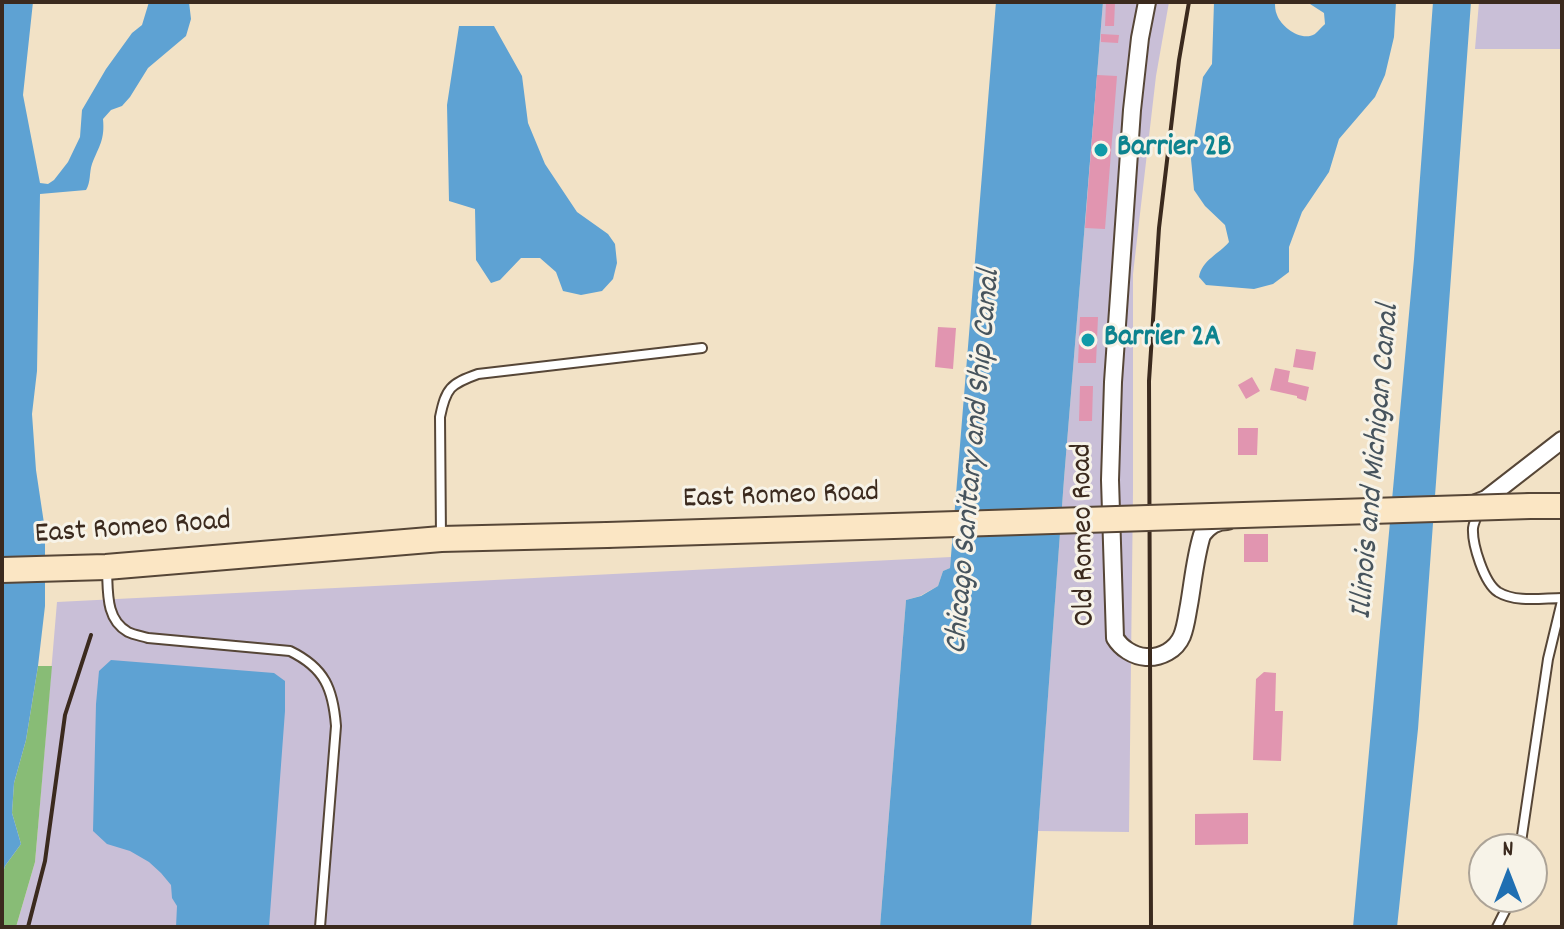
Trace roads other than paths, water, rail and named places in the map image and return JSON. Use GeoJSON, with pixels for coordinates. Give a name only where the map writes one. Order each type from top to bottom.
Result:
{"type":"FeatureCollection","features":[{"type":"Feature","properties":{"kind":"main road","name":"East Romeo Road"},"geometry":{"type":"LineString","coordinates":[[2,570],[106,567],[441,539],[1562,506]]}},
{"type":"Feature","properties":{"kind":"street","name":"Old Romeo Road"},"geometry":{"type":"LineString","coordinates":[[1147,2],[1132,110],[1113,382],[1110,480],[1115,638],[1120,647],[1142,657],[1165,654],[1176,646],[1187,619],[1202,535],[1219,521],[1441,515],[1460,511],[1486,499],[1562,440]]}},
{"type":"Feature","properties":{"kind":"lane"},"geometry":{"type":"LineString","coordinates":[[441,539],[440,417],[443,401],[458,381],[478,374],[702,348]]}},
{"type":"Feature","properties":{"kind":"lane"},"geometry":{"type":"LineString","coordinates":[[1486,499],[1473,530],[1476,549],[1489,584],[1500,593],[1517,598],[1562,600],[1548,659],[1522,833]]}},
{"type":"Feature","properties":{"kind":"lane"},"geometry":{"type":"LineString","coordinates":[[106,567],[109,608],[116,621],[128,632],[148,638],[290,651],[307,659],[319,670],[334,704],[336,726],[320,927]]}},
{"type":"Feature","properties":{"kind":"water"},"geometry":{"type":"Polygon","coordinates":[[[2,2],[33,2],[23,95],[40,183],[48,184],[68,162],[80,137],[82,110],[106,69],[132,33],[142,25],[149,2],[189,2],[191,19],[186,36],[148,68],[122,106],[111,110],[103,119],[102,138],[86,190],[40,194],[37,371],[32,414],[45,530],[45,606],[26,740],[14,783],[12,813],[21,844],[5,866],[2,876],[2,2]]]}},
{"type":"Feature","properties":{"kind":"water","name":"Chicago Sanitary and Ship Canal"},"geometry":{"type":"Polygon","coordinates":[[[996,2],[1103,2],[1031,927],[880,927],[906,600],[938,586],[943,571],[950,568],[996,2]]]}},
{"type":"Feature","properties":{"kind":"water"},"geometry":{"type":"Polygon","coordinates":[[[1214,2],[1275,2],[1276,13],[1283,25],[1299,35],[1310,36],[1325,24],[1324,13],[1310,2],[1396,2],[1394,37],[1385,75],[1375,97],[1339,139],[1329,172],[1302,212],[1289,247],[1289,272],[1273,284],[1254,289],[1206,285],[1199,277],[1207,262],[1229,242],[1225,225],[1194,190],[1191,159],[1203,77],[1212,64],[1214,2]]]}},
{"type":"Feature","properties":{"kind":"water","name":"Illinois and Michigan Canal"},"geometry":{"type":"Polygon","coordinates":[[[1433,2],[1471,2],[1418,729],[1397,927],[1353,927],[1414,259],[1433,2]]]}},
{"type":"Feature","properties":{"kind":"water"},"geometry":{"type":"Polygon","coordinates":[[[459,26],[494,26],[522,76],[528,123],[545,164],[577,212],[608,234],[615,244],[617,263],[613,279],[602,291],[581,295],[563,291],[556,272],[540,258],[521,258],[500,280],[491,283],[476,260],[475,209],[449,201],[447,105],[459,26]]]}},
{"type":"Feature","properties":{"kind":"water"},"geometry":{"type":"Polygon","coordinates":[[[111,660],[274,673],[285,681],[269,927],[176,927],[177,906],[172,898],[171,885],[161,873],[130,851],[107,844],[93,831],[99,671],[111,660]]]}},
{"type":"Feature","properties":{"kind":"railway"},"geometry":{"type":"LineString","coordinates":[[1151,927],[1149,381],[1159,228],[1189,2]]}},
{"type":"Feature","properties":{"kind":"railway"},"geometry":{"type":"LineString","coordinates":[[28,927],[45,861],[65,715],[91,635]]}},
{"type":"Feature","properties":{"kind":"place","name":"Barrier 2B"},"geometry":{"type":"Point","coordinates":[1101,150]}},
{"type":"Feature","properties":{"kind":"place","name":"Barrier 2A"},"geometry":{"type":"Point","coordinates":[1088,340]}}]}
